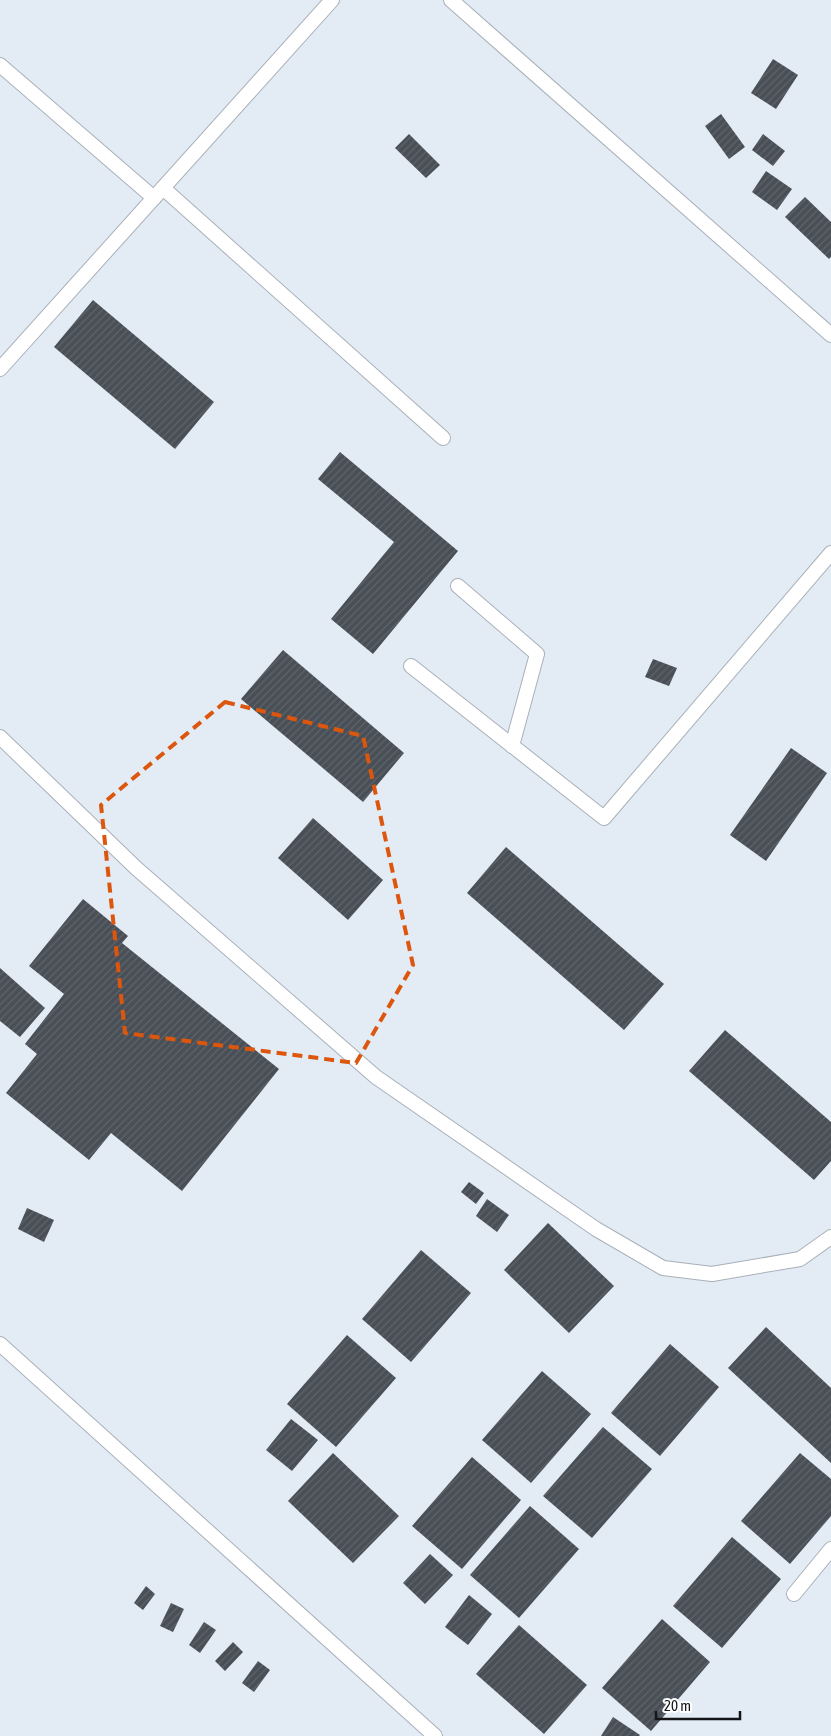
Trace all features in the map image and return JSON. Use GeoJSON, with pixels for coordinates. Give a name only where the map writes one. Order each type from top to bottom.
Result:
{"type":"FeatureCollection","features":[{"type":"Feature","properties":{"kind":"lane"},"geometry":{"type":"LineString","coordinates":[[0,369],[332,0]]}},
{"type":"Feature","properties":{"kind":"lane"},"geometry":{"type":"LineString","coordinates":[[451,0],[831,335]]}},
{"type":"Feature","properties":{"kind":"lane"},"geometry":{"type":"LineString","coordinates":[[0,65],[158,193],[443,438]]}},
{"type":"Feature","properties":{"kind":"lane"},"geometry":{"type":"LineString","coordinates":[[411,666],[604,818],[831,553]]}},
{"type":"Feature","properties":{"kind":"lane"},"geometry":{"type":"LineString","coordinates":[[458,586],[538,654],[512,746]]}},
{"type":"Feature","properties":{"kind":"lane"},"geometry":{"type":"LineString","coordinates":[[0,737],[136,868],[376,1078],[596,1229],[663,1268],[712,1274],[800,1259],[831,1237]]}},
{"type":"Feature","properties":{"kind":"lane"},"geometry":{"type":"LineString","coordinates":[[0,1344],[435,1736]]}},
{"type":"Feature","properties":{"kind":"lane"},"geometry":{"type":"LineString","coordinates":[[794,1594],[831,1549]]}},
{"type":"Feature","properties":{"kind":"highlighted area"},"geometry":{"type":"Polygon","coordinates":[[[225,702],[363,736],[413,965],[356,1063],[125,1033],[101,805],[225,702]]]}},
{"type":"Feature","properties":{"kind":"building"},"geometry":{"type":"Polygon","coordinates":[[[773,59],[798,75],[776,109],[751,93],[773,59]]]}},
{"type":"Feature","properties":{"kind":"building"},"geometry":{"type":"Polygon","coordinates":[[[721,114],[745,147],[729,159],[705,126],[721,114]]]}},
{"type":"Feature","properties":{"kind":"building"},"geometry":{"type":"Polygon","coordinates":[[[409,134],[440,165],[426,178],[395,148],[409,134]]]}},
{"type":"Feature","properties":{"kind":"building"},"geometry":{"type":"Polygon","coordinates":[[[763,134],[785,151],[773,166],[752,150],[763,134]]]}},
{"type":"Feature","properties":{"kind":"building"},"geometry":{"type":"Polygon","coordinates":[[[766,171],[792,189],[777,210],[752,192],[766,171]]]}},
{"type":"Feature","properties":{"kind":"building"},"geometry":{"type":"Polygon","coordinates":[[[805,197],[831,222],[831,257],[829,259],[785,217],[805,197]]]}},
{"type":"Feature","properties":{"kind":"building"},"geometry":{"type":"Polygon","coordinates":[[[93,300],[214,402],[175,449],[54,347],[93,300]]]}},
{"type":"Feature","properties":{"kind":"building"},"geometry":{"type":"Polygon","coordinates":[[[340,452],[458,551],[373,654],[331,619],[394,542],[318,479],[340,452]]]}},
{"type":"Feature","properties":{"kind":"building"},"geometry":{"type":"Polygon","coordinates":[[[283,650],[404,753],[363,802],[241,699],[283,650]]]}},
{"type":"Feature","properties":{"kind":"building"},"geometry":{"type":"Polygon","coordinates":[[[653,659],[677,668],[669,686],[645,677],[653,659]]]}},
{"type":"Feature","properties":{"kind":"building"},"geometry":{"type":"Polygon","coordinates":[[[791,748],[827,773],[766,861],[730,835],[791,748]]]}},
{"type":"Feature","properties":{"kind":"building"},"geometry":{"type":"Polygon","coordinates":[[[313,818],[383,880],[348,920],[278,858],[313,818]]]}},
{"type":"Feature","properties":{"kind":"building"},"geometry":{"type":"Polygon","coordinates":[[[506,847],[664,984],[624,1030],[467,893],[506,847]]]}},
{"type":"Feature","properties":{"kind":"building"},"geometry":{"type":"Polygon","coordinates":[[[83,899],[128,936],[122,943],[279,1069],[182,1191],[111,1133],[89,1160],[6,1093],[37,1054],[25,1044],[64,994],[29,966],[83,899]]]}},
{"type":"Feature","properties":{"kind":"building"},"geometry":{"type":"Polygon","coordinates":[[[0,968],[45,1008],[20,1037],[0,1021],[0,968]]]}},
{"type":"Feature","properties":{"kind":"building"},"geometry":{"type":"Polygon","coordinates":[[[725,1030],[831,1122],[831,1161],[814,1180],[689,1071],[725,1030]]]}},
{"type":"Feature","properties":{"kind":"building"},"geometry":{"type":"Polygon","coordinates":[[[469,1182],[484,1193],[476,1204],[461,1192],[469,1182]]]}},
{"type":"Feature","properties":{"kind":"building"},"geometry":{"type":"Polygon","coordinates":[[[487,1199],[509,1215],[497,1232],[476,1216],[487,1199]]]}},
{"type":"Feature","properties":{"kind":"building"},"geometry":{"type":"Polygon","coordinates":[[[27,1208],[54,1220],[44,1242],[18,1229],[27,1208]]]}},
{"type":"Feature","properties":{"kind":"building"},"geometry":{"type":"Polygon","coordinates":[[[548,1223],[614,1286],[569,1333],[504,1270],[548,1223]]]}},
{"type":"Feature","properties":{"kind":"building"},"geometry":{"type":"Polygon","coordinates":[[[421,1250],[471,1293],[411,1362],[362,1319],[421,1250]]]}},
{"type":"Feature","properties":{"kind":"building"},"geometry":{"type":"Polygon","coordinates":[[[766,1327],[831,1388],[831,1463],[728,1368],[766,1327]]]}},
{"type":"Feature","properties":{"kind":"building"},"geometry":{"type":"Polygon","coordinates":[[[347,1335],[396,1378],[336,1447],[287,1404],[347,1335]]]}},
{"type":"Feature","properties":{"kind":"building"},"geometry":{"type":"Polygon","coordinates":[[[670,1344],[719,1387],[660,1456],[611,1413],[670,1344]]]}},
{"type":"Feature","properties":{"kind":"building"},"geometry":{"type":"Polygon","coordinates":[[[542,1371],[591,1414],[531,1483],[482,1440],[542,1371]]]}},
{"type":"Feature","properties":{"kind":"building"},"geometry":{"type":"Polygon","coordinates":[[[291,1419],[318,1440],[292,1471],[266,1450],[291,1419]]]}},
{"type":"Feature","properties":{"kind":"building"},"geometry":{"type":"Polygon","coordinates":[[[603,1427],[652,1469],[592,1538],[543,1496],[603,1427]]]}},
{"type":"Feature","properties":{"kind":"building"},"geometry":{"type":"Polygon","coordinates":[[[333,1453],[399,1516],[353,1563],[288,1501],[333,1453]]]}},
{"type":"Feature","properties":{"kind":"building"},"geometry":{"type":"Polygon","coordinates":[[[800,1453],[831,1479],[831,1516],[790,1564],[741,1521],[800,1453]]]}},
{"type":"Feature","properties":{"kind":"building"},"geometry":{"type":"Polygon","coordinates":[[[472,1457],[521,1500],[462,1569],[412,1526],[472,1457]]]}},
{"type":"Feature","properties":{"kind":"building"},"geometry":{"type":"Polygon","coordinates":[[[530,1506],[579,1549],[519,1618],[470,1575],[530,1506]]]}},
{"type":"Feature","properties":{"kind":"building"},"geometry":{"type":"Polygon","coordinates":[[[732,1537],[781,1579],[722,1648],[673,1606],[732,1537]]]}},
{"type":"Feature","properties":{"kind":"building"},"geometry":{"type":"Polygon","coordinates":[[[430,1554],[453,1575],[425,1604],[403,1583],[430,1554]]]}},
{"type":"Feature","properties":{"kind":"building"},"geometry":{"type":"Polygon","coordinates":[[[146,1586],[155,1594],[143,1610],[134,1603],[146,1586]]]}},
{"type":"Feature","properties":{"kind":"building"},"geometry":{"type":"Polygon","coordinates":[[[469,1595],[492,1614],[468,1645],[445,1627],[469,1595]]]}},
{"type":"Feature","properties":{"kind":"building"},"geometry":{"type":"Polygon","coordinates":[[[171,1603],[184,1609],[173,1632],[160,1626],[171,1603]]]}},
{"type":"Feature","properties":{"kind":"building"},"geometry":{"type":"Polygon","coordinates":[[[662,1619],[710,1662],[651,1731],[602,1688],[662,1619]]]}},
{"type":"Feature","properties":{"kind":"building"},"geometry":{"type":"Polygon","coordinates":[[[204,1622],[216,1630],[200,1653],[189,1645],[204,1622]]]}},
{"type":"Feature","properties":{"kind":"building"},"geometry":{"type":"Polygon","coordinates":[[[519,1625],[587,1685],[544,1734],[476,1674],[519,1625]]]}},
{"type":"Feature","properties":{"kind":"building"},"geometry":{"type":"Polygon","coordinates":[[[233,1642],[243,1652],[225,1671],[215,1661],[233,1642]]]}},
{"type":"Feature","properties":{"kind":"building"},"geometry":{"type":"Polygon","coordinates":[[[258,1661],[270,1670],[254,1692],[242,1683],[258,1661]]]}},
{"type":"Feature","properties":{"kind":"building"},"geometry":{"type":"Polygon","coordinates":[[[613,1717],[640,1735],[601,1736],[613,1717]]]}}]}
